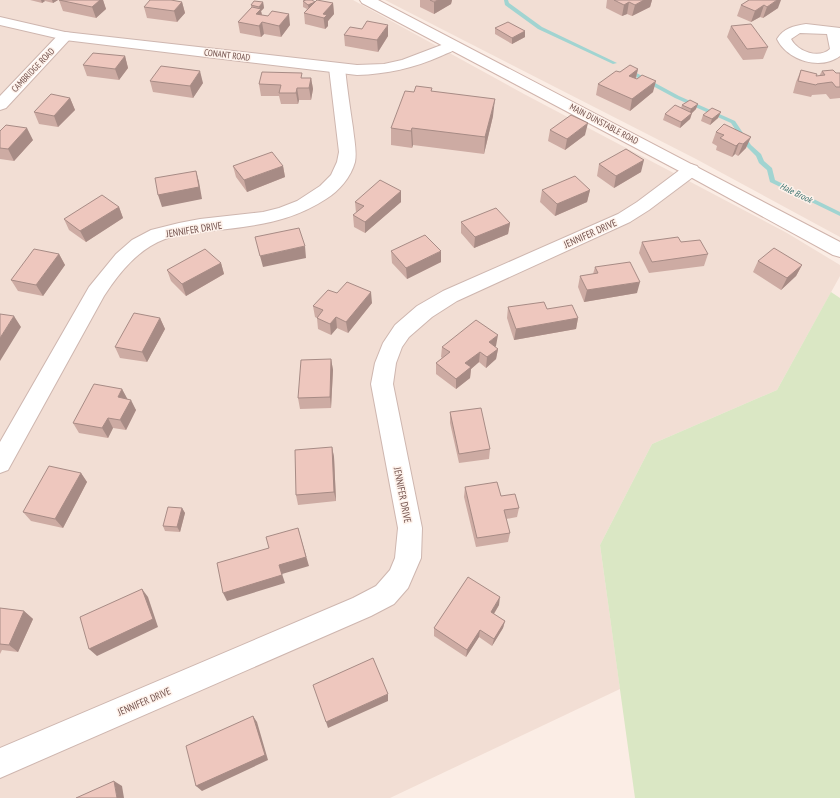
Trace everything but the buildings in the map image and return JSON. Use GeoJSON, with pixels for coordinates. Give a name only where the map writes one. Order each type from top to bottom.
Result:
{"type":"FeatureCollection","features":[{"type":"Feature","properties":{"kind":"street","name":"MAIN DUNSTABLE ROAD"},"geometry":{"type":"LineString","coordinates":[[370,1],[692,170],[840,250]]}},
{"type":"Feature","properties":{"kind":"street","name":"CONANT ROAD"},"geometry":{"type":"LineString","coordinates":[[0,21],[65,36],[337,68],[376,70],[395,68],[426,58],[452,45]]}},
{"type":"Feature","properties":{"kind":"street","name":"CAMBRIDGE ROAD"},"geometry":{"type":"LineString","coordinates":[[0,105],[65,36]]}},
{"type":"Feature","properties":{"kind":"street","name":"JENNIFER DRIVE"},"geometry":{"type":"LineString","coordinates":[[0,463],[96,292],[107,276],[123,258],[140,244],[157,235],[179,229],[272,217],[302,208],[329,189],[339,177],[347,149],[337,68]]}},
{"type":"Feature","properties":{"kind":"street","name":"JENNIFER DRIVE"},"geometry":{"type":"LineString","coordinates":[[0,763],[362,607],[385,595],[399,579],[408,558],[410,536],[410,528],[382,384],[384,366],[390,348],[401,332],[418,316],[439,302],[486,279],[624,218],[644,206],[692,170]]}},
{"type":"Feature","properties":{"kind":"shaded area"},"geometry":{"type":"Polygon","coordinates":[[[0,0],[353,0],[524,94],[787,233],[840,265],[840,276],[777,390],[652,444],[600,545],[620,689],[390,798],[0,798],[0,0]]]}},
{"type":"Feature","properties":{"kind":"shaded area"},"geometry":{"type":"Polygon","coordinates":[[[385,0],[840,0],[840,237],[696,159],[385,0]]]}},
{"type":"Feature","properties":{"kind":"green space"},"geometry":{"type":"Polygon","coordinates":[[[831,292],[840,298],[840,798],[635,798],[600,545],[652,444],[777,390],[831,292]]]}},
{"type":"Feature","properties":{"kind":"waterway","name":"Hale Brook"},"geometry":{"type":"LineString","coordinates":[[506,0],[507,4],[540,28],[615,63]]}},
{"type":"Feature","properties":{"kind":"waterway","name":"Hale Brook"},"geometry":{"type":"LineString","coordinates":[[629,71],[677,97],[733,122],[749,146],[759,155],[761,162],[770,169],[772,181],[840,214]]}}]}
